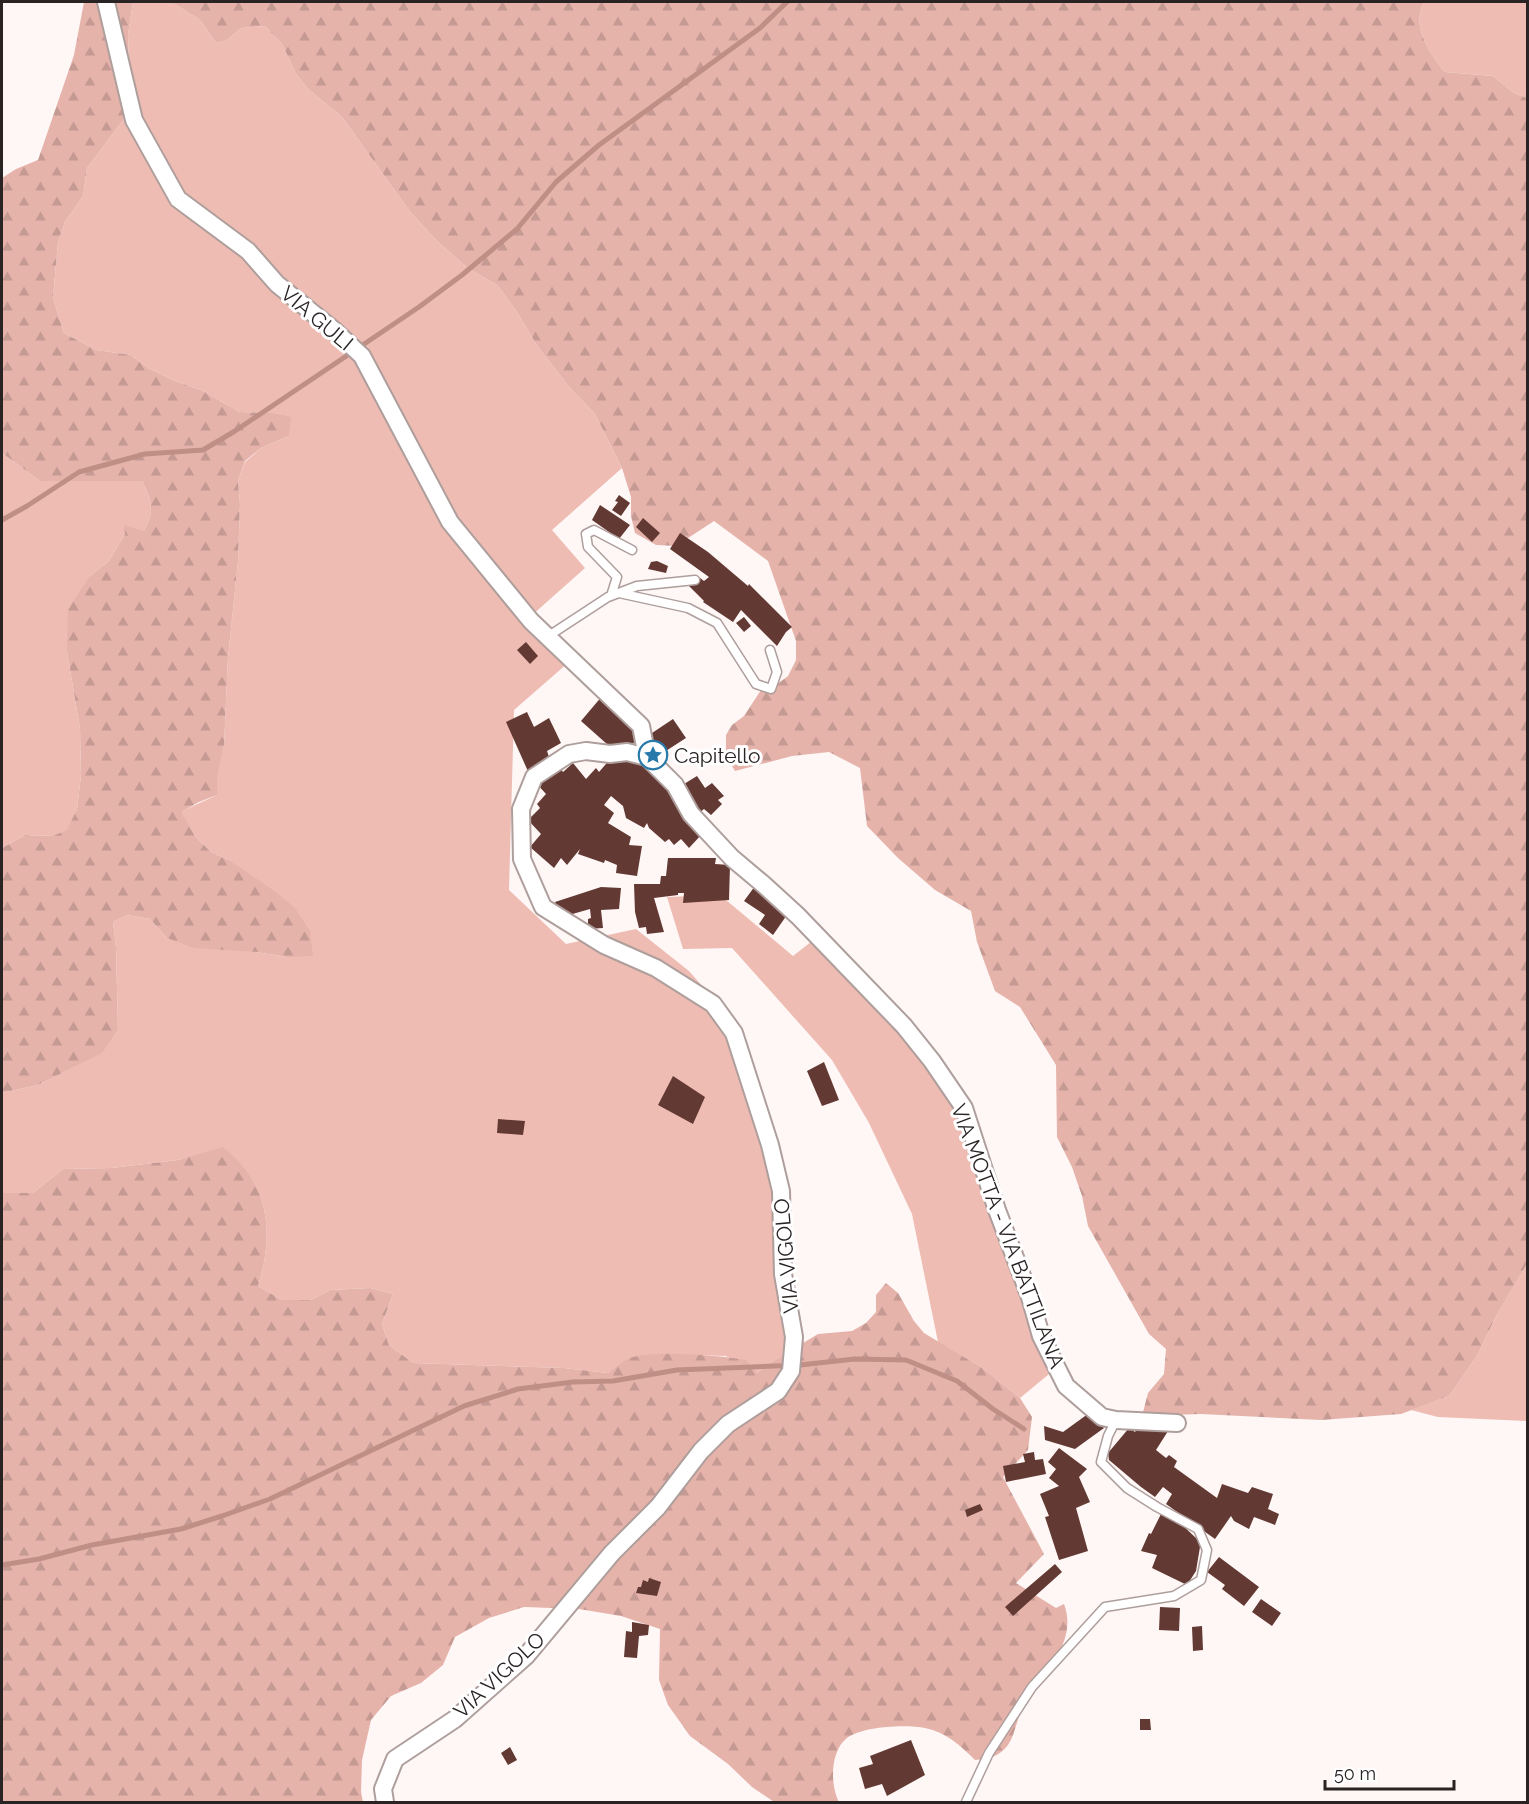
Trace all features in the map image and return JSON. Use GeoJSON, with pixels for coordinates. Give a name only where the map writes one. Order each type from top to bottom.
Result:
{"type":"FeatureCollection","features":[{"type":"Feature","properties":{"kind":"street","name":"VIA GULI"},"geometry":{"type":"LineString","coordinates":[[106,2],[134,120],[178,199],[248,251],[277,284],[362,356],[450,522],[531,621],[547,637]]}},
{"type":"Feature","properties":{"kind":"street"},"geometry":{"type":"LineString","coordinates":[[547,637],[641,726],[647,757]]}},
{"type":"Feature","properties":{"kind":"street","name":"VIA VIGOLO"},"geometry":{"type":"LineString","coordinates":[[384,1803],[383,1789],[395,1759],[455,1719],[526,1656],[612,1553],[658,1507],[701,1451],[728,1425],[778,1391],[791,1371],[794,1337],[783,1274],[781,1191],[770,1145],[734,1033],[713,1004],[656,968],[604,945],[543,907],[522,859],[521,809],[534,777],[569,754],[578,752],[618,754],[627,752],[647,757]]}},
{"type":"Feature","properties":{"kind":"street","name":"VIA MOTTA - VIA BATTILANA"},"geometry":{"type":"LineString","coordinates":[[647,757],[675,785],[691,814],[732,858],[781,900],[864,984],[904,1026],[932,1061],[964,1108],[997,1210],[1030,1297],[1041,1336],[1066,1386],[1102,1417],[1116,1420]]}},
{"type":"Feature","properties":{"kind":"street"},"geometry":{"type":"LineString","coordinates":[[1116,1420],[1177,1423]]}},
{"type":"Feature","properties":{"kind":"lane"},"geometry":{"type":"LineString","coordinates":[[615,594],[617,577],[588,547],[586,534],[594,530],[632,550]]}},
{"type":"Feature","properties":{"kind":"lane"},"geometry":{"type":"LineString","coordinates":[[547,637],[615,594],[637,586],[695,580]]}},
{"type":"Feature","properties":{"kind":"lane"},"geometry":{"type":"LineString","coordinates":[[615,594],[688,608],[717,623],[756,684],[771,689],[777,672],[770,650]]}},
{"type":"Feature","properties":{"kind":"lane"},"geometry":{"type":"LineString","coordinates":[[966,1803],[989,1753],[1032,1687],[1105,1607],[1174,1596],[1201,1580],[1207,1550],[1198,1530],[1126,1488],[1101,1462],[1108,1436],[1116,1420]]}},
{"type":"Feature","properties":{"kind":"shaded area"},"geometry":{"type":"Polygon","coordinates":[[[133,2],[171,2],[200,20],[216,43],[226,41],[241,28],[265,26],[282,44],[296,74],[308,89],[342,117],[411,213],[438,242],[469,269],[497,285],[538,347],[570,388],[595,414],[622,468],[552,530],[585,568],[530,617],[569,662],[514,710],[509,890],[566,944],[636,929],[689,971],[740,1029],[757,1099],[787,1179],[782,1265],[804,1343],[757,1373],[726,1356],[660,1354],[629,1359],[608,1373],[564,1368],[413,1363],[389,1345],[382,1324],[393,1294],[370,1288],[330,1290],[311,1300],[282,1300],[258,1286],[266,1247],[267,1228],[264,1210],[259,1193],[250,1177],[223,1148],[178,1160],[111,1168],[63,1169],[33,1193],[2,1193],[2,1093],[38,1085],[101,1053],[118,1030],[116,947],[113,922],[127,915],[150,919],[167,938],[287,957],[244,872],[229,860],[211,852],[196,837],[180,812],[217,795],[216,776],[224,746],[228,658],[238,561],[240,504],[238,481],[245,462],[261,448],[289,436],[272,413],[240,412],[203,391],[148,368],[131,355],[96,350],[64,333],[53,298],[58,242],[65,222],[83,196],[87,168],[124,119],[129,67],[128,35],[133,2]]]}},
{"type":"Feature","properties":{"kind":"shaded area"},"geometry":{"type":"Polygon","coordinates":[[[1424,2],[1527,2],[1527,98],[1514,93],[1493,76],[1445,72],[1428,48],[1421,30],[1421,11],[1424,2]]]}},
{"type":"Feature","properties":{"kind":"shaded area"},"geometry":{"type":"Polygon","coordinates":[[[2,453],[40,481],[142,481],[148,495],[151,512],[144,531],[125,534],[109,561],[90,576],[67,652],[80,729],[81,775],[77,809],[68,830],[52,836],[25,835],[2,848],[2,453]]]}},
{"type":"Feature","properties":{"kind":"shaded area"},"geometry":{"type":"Polygon","coordinates":[[[720,895],[793,956],[821,934],[973,1120],[1007,1232],[1060,1365],[1020,1398],[984,1369],[938,1342],[912,1214],[869,1123],[832,1060],[732,948],[683,949],[667,897],[720,895]]]}},
{"type":"Feature","properties":{"kind":"shaded area"},"geometry":{"type":"Polygon","coordinates":[[[1527,1264],[1527,1421],[1438,1417],[1411,1410],[1449,1396],[1477,1356],[1495,1318],[1527,1264]]]}},
{"type":"Feature","properties":{"kind":"green space"},"geometry":{"type":"Polygon","coordinates":[[[84,2],[133,2],[128,35],[129,67],[135,91],[124,119],[87,168],[83,196],[65,222],[58,242],[53,298],[64,333],[96,350],[131,355],[148,368],[203,391],[240,412],[272,413],[291,417],[289,436],[261,448],[245,461],[238,481],[240,504],[238,561],[228,658],[224,746],[217,776],[217,795],[181,812],[196,837],[211,852],[229,860],[295,908],[310,931],[313,956],[287,957],[256,952],[194,948],[167,938],[150,919],[127,915],[113,922],[116,947],[118,1030],[102,1053],[38,1085],[2,1093],[2,848],[25,835],[52,836],[67,830],[77,809],[81,775],[80,729],[67,652],[68,609],[90,576],[109,561],[125,534],[124,525],[144,531],[151,511],[150,501],[142,481],[40,481],[2,453],[2,178],[38,160],[74,55],[84,2]]]}},
{"type":"Feature","properties":{"kind":"green space"},"geometry":{"type":"Polygon","coordinates":[[[171,2],[1424,2],[1421,11],[1421,30],[1428,48],[1445,72],[1493,76],[1514,93],[1527,98],[1527,1264],[1495,1318],[1477,1356],[1449,1396],[1401,1414],[1321,1420],[1201,1414],[1142,1416],[1148,1393],[1164,1374],[1166,1349],[1149,1334],[1088,1226],[1082,1196],[1072,1167],[1057,1137],[1056,1065],[1020,1007],[995,991],[977,942],[971,911],[935,890],[898,858],[867,826],[860,768],[829,752],[792,756],[735,771],[726,756],[726,735],[732,725],[744,716],[761,690],[776,685],[788,676],[796,660],[796,641],[768,561],[714,521],[676,546],[656,545],[635,533],[631,516],[631,497],[622,468],[595,414],[570,388],[538,347],[497,285],[469,269],[438,242],[411,213],[342,117],[308,89],[296,74],[282,44],[265,26],[241,28],[226,41],[216,43],[200,20],[171,2]]]}},
{"type":"Feature","properties":{"kind":"green space"},"geometry":{"type":"Polygon","coordinates":[[[223,1147],[250,1176],[259,1193],[264,1210],[267,1228],[266,1247],[258,1286],[282,1300],[311,1300],[330,1290],[370,1288],[393,1294],[382,1324],[389,1345],[413,1363],[564,1368],[608,1373],[625,1360],[638,1356],[686,1354],[746,1360],[757,1373],[818,1334],[852,1331],[866,1323],[876,1312],[876,1295],[886,1283],[898,1293],[914,1321],[924,1333],[984,1369],[1020,1398],[1032,1417],[1028,1450],[1003,1477],[1044,1554],[1016,1583],[1056,1608],[1064,1604],[1067,1619],[1066,1632],[1056,1658],[1023,1707],[1008,1745],[993,1757],[975,1760],[953,1740],[933,1730],[896,1726],[863,1731],[847,1738],[837,1751],[833,1778],[839,1802],[774,1802],[690,1736],[668,1705],[659,1680],[660,1629],[621,1616],[579,1609],[524,1607],[489,1618],[455,1637],[443,1665],[421,1683],[391,1696],[371,1720],[362,1760],[363,1802],[2,1802],[2,1193],[33,1193],[63,1169],[111,1168],[178,1160],[223,1147]]]}},
{"type":"Feature","properties":{"kind":"building"},"geometry":{"type":"Polygon","coordinates":[[[619,495],[630,503],[621,516],[612,510],[618,502],[615,501],[619,495]]]}},
{"type":"Feature","properties":{"kind":"building"},"geometry":{"type":"Polygon","coordinates":[[[600,505],[630,525],[619,539],[592,520],[600,505]]]}},
{"type":"Feature","properties":{"kind":"building"},"geometry":{"type":"Polygon","coordinates":[[[643,518],[660,533],[652,542],[636,527],[643,518]]]}},
{"type":"Feature","properties":{"kind":"building"},"geometry":{"type":"Polygon","coordinates":[[[680,533],[708,552],[748,586],[749,584],[792,627],[777,646],[741,610],[733,622],[703,602],[688,585],[696,575],[704,581],[709,577],[670,549],[680,533]]]}},
{"type":"Feature","properties":{"kind":"building"},"geometry":{"type":"Polygon","coordinates":[[[657,561],[668,566],[666,573],[648,569],[651,562],[657,561]]]}},
{"type":"Feature","properties":{"kind":"building"},"geometry":{"type":"Polygon","coordinates":[[[744,617],[751,626],[744,632],[736,623],[744,617]]]}},
{"type":"Feature","properties":{"kind":"building"},"geometry":{"type":"Polygon","coordinates":[[[526,642],[538,656],[530,664],[517,650],[526,642]]]}},
{"type":"Feature","properties":{"kind":"building"},"geometry":{"type":"Polygon","coordinates":[[[603,695],[640,730],[634,737],[636,740],[629,748],[617,753],[581,721],[603,695]]]}},
{"type":"Feature","properties":{"kind":"building"},"geometry":{"type":"Polygon","coordinates":[[[527,712],[534,727],[549,718],[561,743],[547,751],[550,760],[531,778],[506,722],[527,712]]]}},
{"type":"Feature","properties":{"kind":"building"},"geometry":{"type":"Polygon","coordinates":[[[673,719],[686,738],[658,756],[646,737],[673,719]]]}},
{"type":"Feature","properties":{"kind":"building"},"geometry":{"type":"Polygon","coordinates":[[[612,757],[634,759],[668,787],[679,810],[702,834],[689,848],[681,839],[674,845],[669,839],[665,842],[649,828],[647,823],[644,828],[626,818],[623,806],[611,796],[604,805],[614,813],[608,823],[631,837],[629,845],[642,846],[637,876],[616,873],[617,865],[578,854],[580,849],[567,865],[561,858],[554,868],[530,847],[541,834],[528,820],[540,808],[537,804],[546,794],[536,783],[557,764],[563,772],[573,763],[586,779],[596,768],[599,772],[612,757]]]}},
{"type":"Feature","properties":{"kind":"building"},"geometry":{"type":"Polygon","coordinates":[[[697,776],[705,788],[712,783],[724,796],[718,800],[722,804],[711,815],[704,809],[699,813],[693,800],[681,806],[671,792],[697,776]]]}},
{"type":"Feature","properties":{"kind":"building"},"geometry":{"type":"Polygon","coordinates":[[[668,858],[716,858],[715,864],[730,865],[729,900],[683,903],[684,893],[654,898],[664,932],[647,934],[646,927],[639,928],[635,912],[634,884],[660,884],[661,876],[666,876],[668,858]]]}},
{"type":"Feature","properties":{"kind":"building"},"geometry":{"type":"Polygon","coordinates":[[[755,886],[789,912],[773,935],[759,924],[765,915],[744,901],[755,886]]]}},
{"type":"Feature","properties":{"kind":"building"},"geometry":{"type":"Polygon","coordinates":[[[601,887],[621,888],[619,909],[601,910],[603,928],[588,929],[588,919],[591,918],[590,909],[569,915],[559,915],[555,902],[601,887]]]}},
{"type":"Feature","properties":{"kind":"building"},"geometry":{"type":"Polygon","coordinates":[[[824,1062],[839,1100],[822,1106],[807,1071],[824,1062]]]}},
{"type":"Feature","properties":{"kind":"building"},"geometry":{"type":"Polygon","coordinates":[[[673,1076],[705,1097],[693,1124],[658,1105],[673,1076]]]}},
{"type":"Feature","properties":{"kind":"building"},"geometry":{"type":"Polygon","coordinates":[[[498,1119],[525,1121],[523,1135],[497,1133],[498,1119]]]}},
{"type":"Feature","properties":{"kind":"building"},"geometry":{"type":"Polygon","coordinates":[[[1092,1411],[1104,1428],[1075,1449],[1045,1440],[1044,1426],[1063,1432],[1092,1411]]]}},
{"type":"Feature","properties":{"kind":"building"},"geometry":{"type":"Polygon","coordinates":[[[1141,1423],[1170,1428],[1156,1450],[1166,1458],[1169,1455],[1177,1461],[1174,1467],[1217,1498],[1222,1484],[1248,1493],[1252,1487],[1273,1494],[1268,1509],[1279,1514],[1275,1525],[1254,1517],[1249,1529],[1234,1521],[1231,1516],[1215,1539],[1166,1504],[1172,1494],[1163,1487],[1155,1497],[1141,1487],[1109,1460],[1108,1453],[1129,1428],[1135,1432],[1141,1423]]]}},
{"type":"Feature","properties":{"kind":"building"},"geometry":{"type":"Polygon","coordinates":[[[1059,1448],[1087,1469],[1079,1477],[1090,1502],[1076,1508],[1088,1551],[1059,1560],[1045,1517],[1049,1516],[1040,1494],[1059,1486],[1049,1478],[1056,1469],[1048,1462],[1059,1448]]]}},
{"type":"Feature","properties":{"kind":"building"},"geometry":{"type":"Polygon","coordinates":[[[1034,1452],[1035,1460],[1043,1459],[1046,1474],[1006,1482],[1003,1466],[1025,1462],[1023,1454],[1034,1452]]]}},
{"type":"Feature","properties":{"kind":"building"},"geometry":{"type":"Polygon","coordinates":[[[980,1504],[983,1510],[967,1517],[965,1510],[980,1504]]]}},
{"type":"Feature","properties":{"kind":"building"},"geometry":{"type":"Polygon","coordinates":[[[1162,1512],[1177,1520],[1197,1539],[1200,1547],[1196,1571],[1187,1585],[1152,1568],[1157,1555],[1141,1551],[1162,1512]]]}},
{"type":"Feature","properties":{"kind":"building"},"geometry":{"type":"Polygon","coordinates":[[[1219,1557],[1259,1587],[1244,1606],[1222,1589],[1225,1585],[1207,1572],[1219,1557]]]}},
{"type":"Feature","properties":{"kind":"building"},"geometry":{"type":"Polygon","coordinates":[[[1055,1564],[1062,1572],[1013,1616],[1005,1607],[1055,1564]]]}},
{"type":"Feature","properties":{"kind":"building"},"geometry":{"type":"Polygon","coordinates":[[[649,1578],[661,1582],[657,1596],[636,1593],[643,1580],[648,1582],[649,1578]]]}},
{"type":"Feature","properties":{"kind":"building"},"geometry":{"type":"Polygon","coordinates":[[[1261,1599],[1281,1613],[1272,1626],[1252,1612],[1261,1599]]]}},
{"type":"Feature","properties":{"kind":"building"},"geometry":{"type":"Polygon","coordinates":[[[1160,1607],[1180,1608],[1179,1631],[1159,1630],[1160,1607]]]}},
{"type":"Feature","properties":{"kind":"building"},"geometry":{"type":"Polygon","coordinates":[[[632,1622],[649,1625],[648,1635],[639,1636],[637,1658],[624,1657],[626,1631],[632,1632],[632,1622]]]}},
{"type":"Feature","properties":{"kind":"building"},"geometry":{"type":"Polygon","coordinates":[[[1202,1626],[1203,1650],[1193,1651],[1192,1627],[1202,1626]]]}},
{"type":"Feature","properties":{"kind":"building"},"geometry":{"type":"Polygon","coordinates":[[[1140,1719],[1150,1719],[1151,1730],[1140,1730],[1140,1719]]]}},
{"type":"Feature","properties":{"kind":"building"},"geometry":{"type":"Polygon","coordinates":[[[911,1740],[925,1775],[887,1796],[882,1784],[865,1789],[859,1768],[873,1764],[870,1756],[911,1740]]]}},
{"type":"Feature","properties":{"kind":"building"},"geometry":{"type":"Polygon","coordinates":[[[510,1747],[517,1760],[508,1765],[501,1753],[510,1747]]]}},
{"type":"Feature","properties":{"kind":"waterway"},"geometry":{"type":"LineString","coordinates":[[2,520],[79,472],[145,454],[203,450],[235,431],[419,307],[462,275],[517,229],[556,182],[599,145],[760,28],[787,2]]}},
{"type":"Feature","properties":{"kind":"waterway"},"geometry":{"type":"LineString","coordinates":[[2,1565],[39,1559],[92,1545],[181,1529],[222,1516],[270,1499],[464,1406],[518,1389],[573,1382],[613,1381],[677,1370],[800,1365],[855,1359],[906,1360],[957,1381],[1024,1429]]}},
{"type":"Feature","properties":{"kind":"place","name":"Capitello"},"geometry":{"type":"Point","coordinates":[653,755]}}]}
